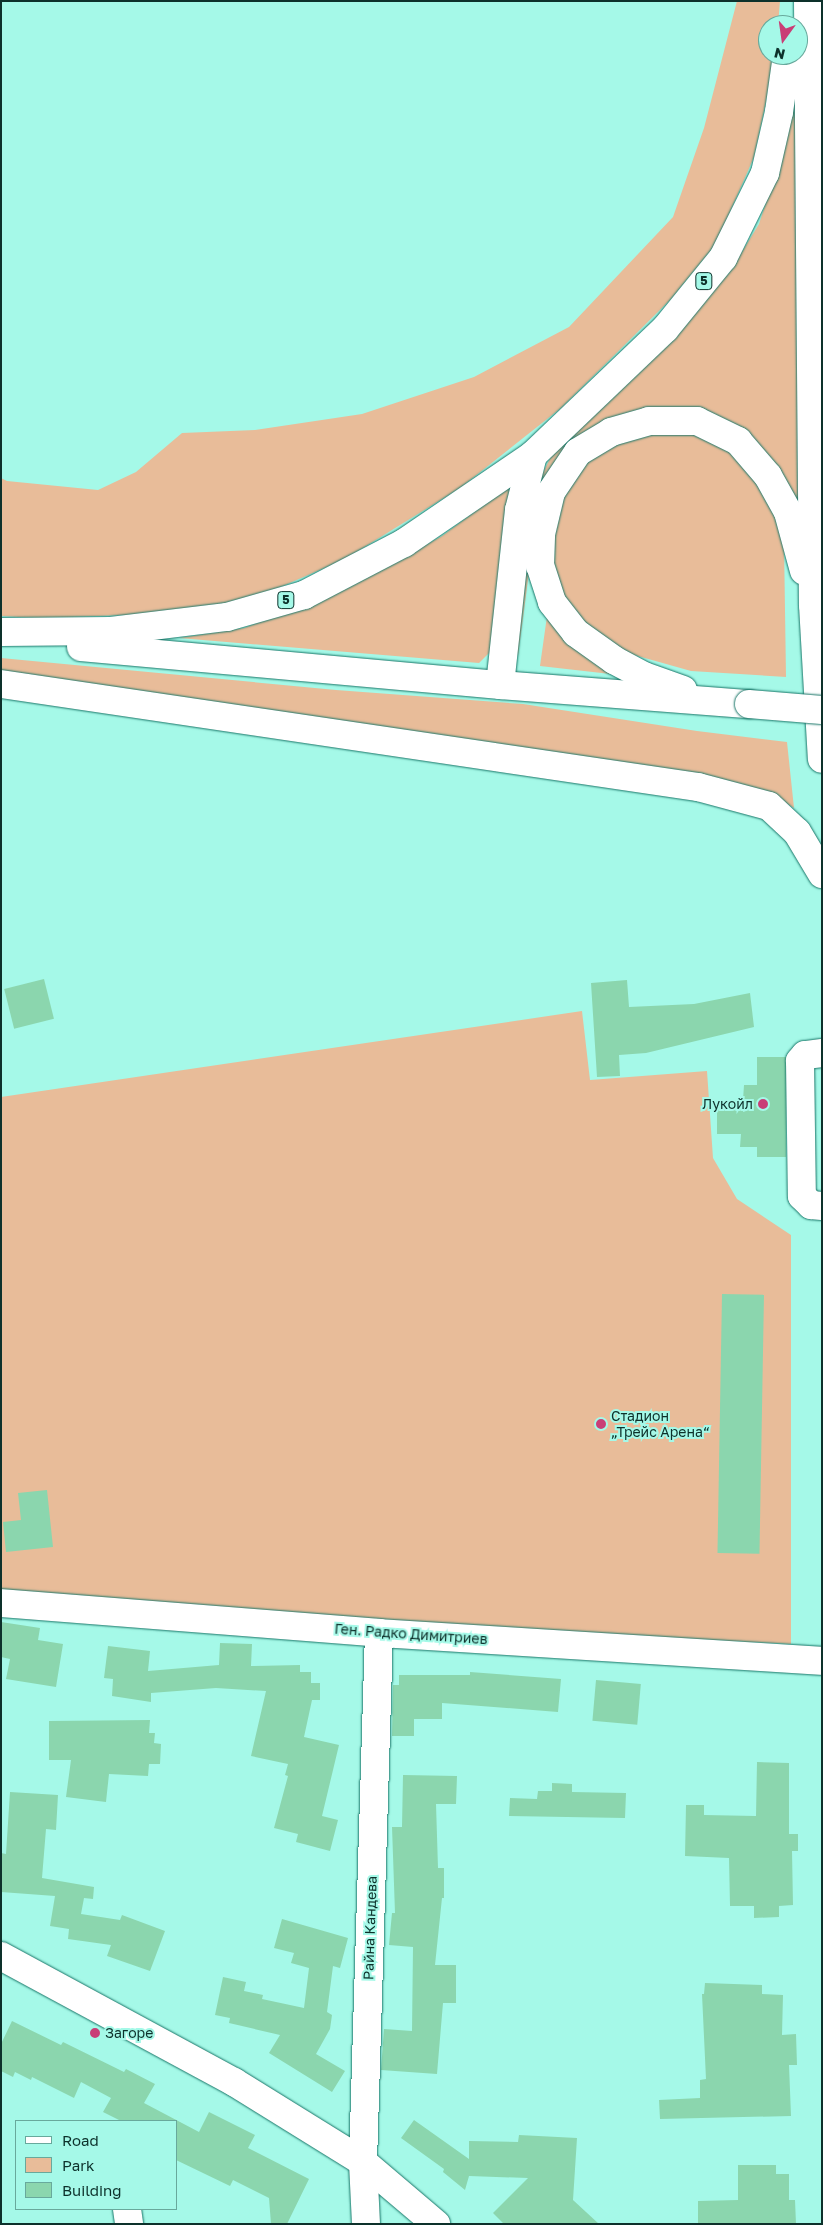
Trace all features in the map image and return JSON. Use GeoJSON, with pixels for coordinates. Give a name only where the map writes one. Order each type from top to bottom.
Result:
{"type":"FeatureCollection","features":[{"type":"Feature","properties":{"kind":"main road"},"geometry":{"type":"LineString","coordinates":[[793,15],[795,1]]}},
{"type":"Feature","properties":{"kind":"main road"},"geometry":{"type":"LineString","coordinates":[[808,1],[813,605],[822,758]]}},
{"type":"Feature","properties":{"kind":"main road","name":"5"},"geometry":{"type":"LineString","coordinates":[[1,632],[111,631],[227,617],[304,595],[404,543],[533,455],[665,329],[723,258],[764,172],[779,112],[786,65]]}},
{"type":"Feature","properties":{"kind":"main road"},"geometry":{"type":"LineString","coordinates":[[720,702],[644,676],[614,660],[576,633],[552,602],[540,566],[541,534],[552,492],[578,452],[611,432],[649,421],[697,422],[738,441],[768,476],[788,512],[813,605]]}},
{"type":"Feature","properties":{"kind":"main road"},"geometry":{"type":"LineString","coordinates":[[500,685],[519,510],[533,455]]}},
{"type":"Feature","properties":{"kind":"main road"},"geometry":{"type":"LineString","coordinates":[[1,639],[500,685],[822,710]]}},
{"type":"Feature","properties":{"kind":"main road"},"geometry":{"type":"LineString","coordinates":[[1,684],[698,788],[769,806],[797,832],[822,874]]}},
{"type":"Feature","properties":{"kind":"main road"},"geometry":{"type":"LineString","coordinates":[[822,1053],[805,1055],[800,1061],[802,1196],[811,1205],[822,1206]]}},
{"type":"Feature","properties":{"kind":"main road","name":"Ген. Радко Димитриев"},"geometry":{"type":"LineString","coordinates":[[1,1603],[379,1633],[822,1661]]}},
{"type":"Feature","properties":{"kind":"main road","name":"Райна Кандева"},"geometry":{"type":"LineString","coordinates":[[366,2224],[363,2162],[379,1633]]}},
{"type":"Feature","properties":{"kind":"main road"},"geometry":{"type":"LineString","coordinates":[[1,1956],[234,2082],[363,2162],[436,2224]]}},
{"type":"Feature","properties":{"kind":"main road"},"geometry":{"type":"LineString","coordinates":[[128,2210],[129,2224]]}},
{"type":"Feature","properties":{"kind":"green space"},"geometry":{"type":"Polygon","coordinates":[[[737,1],[780,1],[779,15],[758,15],[758,65],[774,65],[754,157],[716,244],[671,299],[561,408],[460,488],[345,559],[253,599],[159,614],[37,618],[1,616],[1,478],[7,481],[98,490],[136,472],[182,433],[255,430],[362,414],[474,377],[569,327],[673,217],[704,128],[737,1]]]}},
{"type":"Feature","properties":{"kind":"green space"},"geometry":{"type":"Polygon","coordinates":[[[801,66],[801,508],[711,416],[597,429],[536,519],[518,656],[513,634],[537,484],[556,447],[656,352],[729,273],[759,224],[782,153],[801,66]]]}},
{"type":"Feature","properties":{"kind":"green space"},"geometry":{"type":"Polygon","coordinates":[[[650,432],[694,433],[730,450],[758,482],[777,516],[784,543],[786,677],[691,671],[620,651],[584,625],[562,596],[552,564],[552,536],[562,497],[587,461],[616,442],[650,432]]]}},
{"type":"Feature","properties":{"kind":"green space"},"geometry":{"type":"Polygon","coordinates":[[[512,484],[490,652],[479,663],[179,638],[244,628],[348,588],[442,536],[512,484]]]}},
{"type":"Feature","properties":{"kind":"green space"},"geometry":{"type":"Polygon","coordinates":[[[548,609],[628,676],[540,666],[548,609]]]}},
{"type":"Feature","properties":{"kind":"green space"},"geometry":{"type":"Polygon","coordinates":[[[1,658],[336,690],[523,704],[697,731],[787,742],[794,808],[775,796],[1,672],[1,658]]]}},
{"type":"Feature","properties":{"kind":"green space"},"geometry":{"type":"Polygon","coordinates":[[[582,1011],[590,1080],[707,1071],[713,1158],[737,1199],[791,1235],[791,1644],[428,1626],[1,1597],[1,1097],[582,1011]]]}},
{"type":"Feature","properties":{"kind":"building"},"geometry":{"type":"Polygon","coordinates":[[[44,979],[54,1019],[14,1029],[4,989],[44,979]]]}},
{"type":"Feature","properties":{"kind":"building"},"geometry":{"type":"Polygon","coordinates":[[[627,980],[629,1007],[694,1004],[750,993],[754,1027],[646,1053],[619,1055],[620,1076],[597,1077],[591,983],[627,980]]]}},
{"type":"Feature","properties":{"kind":"building"},"geometry":{"type":"Polygon","coordinates":[[[757,1057],[786,1057],[786,1157],[757,1157],[757,1147],[740,1147],[741,1134],[717,1134],[717,1100],[743,1100],[744,1085],[757,1085],[757,1057]]]}},
{"type":"Feature","properties":{"kind":"building"},"geometry":{"type":"Polygon","coordinates":[[[722,1294],[764,1295],[759,1554],[717,1553],[722,1294]]]}},
{"type":"Feature","properties":{"kind":"building"},"geometry":{"type":"Polygon","coordinates":[[[47,1490],[53,1547],[6,1552],[3,1522],[21,1520],[18,1493],[47,1490]]]}},
{"type":"Feature","properties":{"kind":"building"},"geometry":{"type":"Polygon","coordinates":[[[1,1622],[40,1628],[38,1640],[63,1644],[56,1687],[6,1679],[10,1659],[1,1657],[1,1622]]]}},
{"type":"Feature","properties":{"kind":"building"},"geometry":{"type":"Polygon","coordinates":[[[220,1643],[252,1644],[251,1666],[300,1665],[300,1672],[311,1672],[311,1683],[320,1683],[320,1700],[312,1700],[304,1737],[339,1745],[322,1816],[338,1820],[330,1851],[296,1842],[298,1834],[274,1828],[288,1776],[285,1775],[288,1764],[251,1756],[266,1691],[216,1688],[151,1693],[151,1702],[112,1696],[113,1679],[104,1678],[108,1646],[150,1651],[148,1671],[219,1665],[220,1643]]]}},
{"type":"Feature","properties":{"kind":"building"},"geometry":{"type":"Polygon","coordinates":[[[470,1672],[561,1679],[558,1712],[442,1703],[442,1719],[414,1719],[414,1736],[392,1736],[393,1685],[399,1685],[399,1675],[470,1675],[470,1672]]]}},
{"type":"Feature","properties":{"kind":"building"},"geometry":{"type":"Polygon","coordinates":[[[596,1680],[641,1684],[637,1725],[592,1721],[596,1680]]]}},
{"type":"Feature","properties":{"kind":"building"},"geometry":{"type":"Polygon","coordinates":[[[150,1720],[149,1733],[155,1733],[154,1743],[161,1744],[160,1764],[149,1764],[148,1776],[109,1774],[106,1802],[66,1797],[71,1760],[49,1760],[49,1721],[150,1720]]]}},
{"type":"Feature","properties":{"kind":"building"},"geometry":{"type":"Polygon","coordinates":[[[757,1762],[789,1763],[789,1834],[798,1834],[798,1851],[792,1851],[793,1905],[779,1906],[779,1917],[754,1918],[754,1906],[730,1906],[729,1858],[685,1856],[686,1805],[704,1805],[704,1815],[756,1816],[757,1762]]]}},
{"type":"Feature","properties":{"kind":"building"},"geometry":{"type":"Polygon","coordinates":[[[403,1775],[457,1776],[456,1804],[436,1804],[438,1868],[444,1868],[444,1898],[442,1898],[435,1965],[456,1965],[456,2003],[443,2003],[437,2074],[381,2070],[384,2029],[412,2031],[413,1947],[389,1945],[392,1913],[395,1913],[392,1827],[402,1827],[403,1775]]]}},
{"type":"Feature","properties":{"kind":"building"},"geometry":{"type":"Polygon","coordinates":[[[552,1783],[572,1784],[572,1792],[626,1793],[625,1818],[509,1816],[510,1798],[537,1799],[538,1791],[552,1791],[552,1783]]]}},
{"type":"Feature","properties":{"kind":"building"},"geometry":{"type":"Polygon","coordinates":[[[10,1792],[58,1795],[56,1830],[46,1829],[42,1878],[94,1887],[93,1899],[84,1898],[81,1914],[120,1920],[122,1915],[165,1931],[150,1971],[107,1956],[111,1945],[68,1939],[69,1929],[50,1926],[55,1896],[1,1892],[1,1853],[6,1854],[10,1792]]]}},
{"type":"Feature","properties":{"kind":"building"},"geometry":{"type":"Polygon","coordinates":[[[282,1919],[348,1938],[340,1968],[333,1966],[327,2012],[332,2015],[330,2029],[316,2054],[345,2071],[332,2092],[269,2053],[280,2035],[229,2023],[230,2018],[215,2015],[223,1977],[246,1982],[244,1991],[263,1995],[262,1999],[304,2008],[309,1968],[291,1963],[294,1953],[274,1948],[282,1919]]]}},
{"type":"Feature","properties":{"kind":"building"},"geometry":{"type":"Polygon","coordinates":[[[705,1983],[762,1985],[762,1994],[783,1995],[782,2035],[796,2034],[797,2065],[789,2065],[791,2116],[660,2119],[659,2100],[700,2098],[700,2080],[706,2079],[702,1994],[704,1994],[705,1983]]]}},
{"type":"Feature","properties":{"kind":"building"},"geometry":{"type":"Polygon","coordinates":[[[12,2021],[61,2045],[63,2042],[124,2072],[126,2069],[155,2084],[144,2103],[176,2120],[119,2120],[103,2112],[111,2098],[81,2082],[74,2098],[32,2077],[31,2080],[15,2072],[13,2077],[1,2071],[1,2044],[12,2021]]]}},
{"type":"Feature","properties":{"kind":"building"},"geometry":{"type":"Polygon","coordinates":[[[209,2112],[255,2135],[248,2148],[309,2179],[287,2224],[271,2224],[269,2198],[233,2180],[230,2186],[178,2161],[178,2121],[199,2132],[209,2112]]]}},
{"type":"Feature","properties":{"kind":"building"},"geometry":{"type":"Polygon","coordinates":[[[414,2120],[469,2159],[469,2141],[518,2142],[519,2135],[577,2138],[573,2200],[599,2224],[504,2224],[493,2213],[528,2178],[469,2176],[465,2190],[443,2172],[444,2169],[401,2138],[414,2120]]]}},
{"type":"Feature","properties":{"kind":"building"},"geometry":{"type":"Polygon","coordinates":[[[738,2165],[776,2165],[776,2174],[789,2174],[789,2200],[795,2200],[796,2224],[698,2224],[698,2201],[738,2200],[738,2165]]]}},
{"type":"Feature","properties":{"kind":"place","name":"Лукойл"},"geometry":{"type":"Point","coordinates":[763,1104]}},
{"type":"Feature","properties":{"kind":"place","name":"Стадион „Трейс Арена“"},"geometry":{"type":"Point","coordinates":[601,1424]}},
{"type":"Feature","properties":{"kind":"place","name":"Загоре"},"geometry":{"type":"Point","coordinates":[95,2033]}}]}
